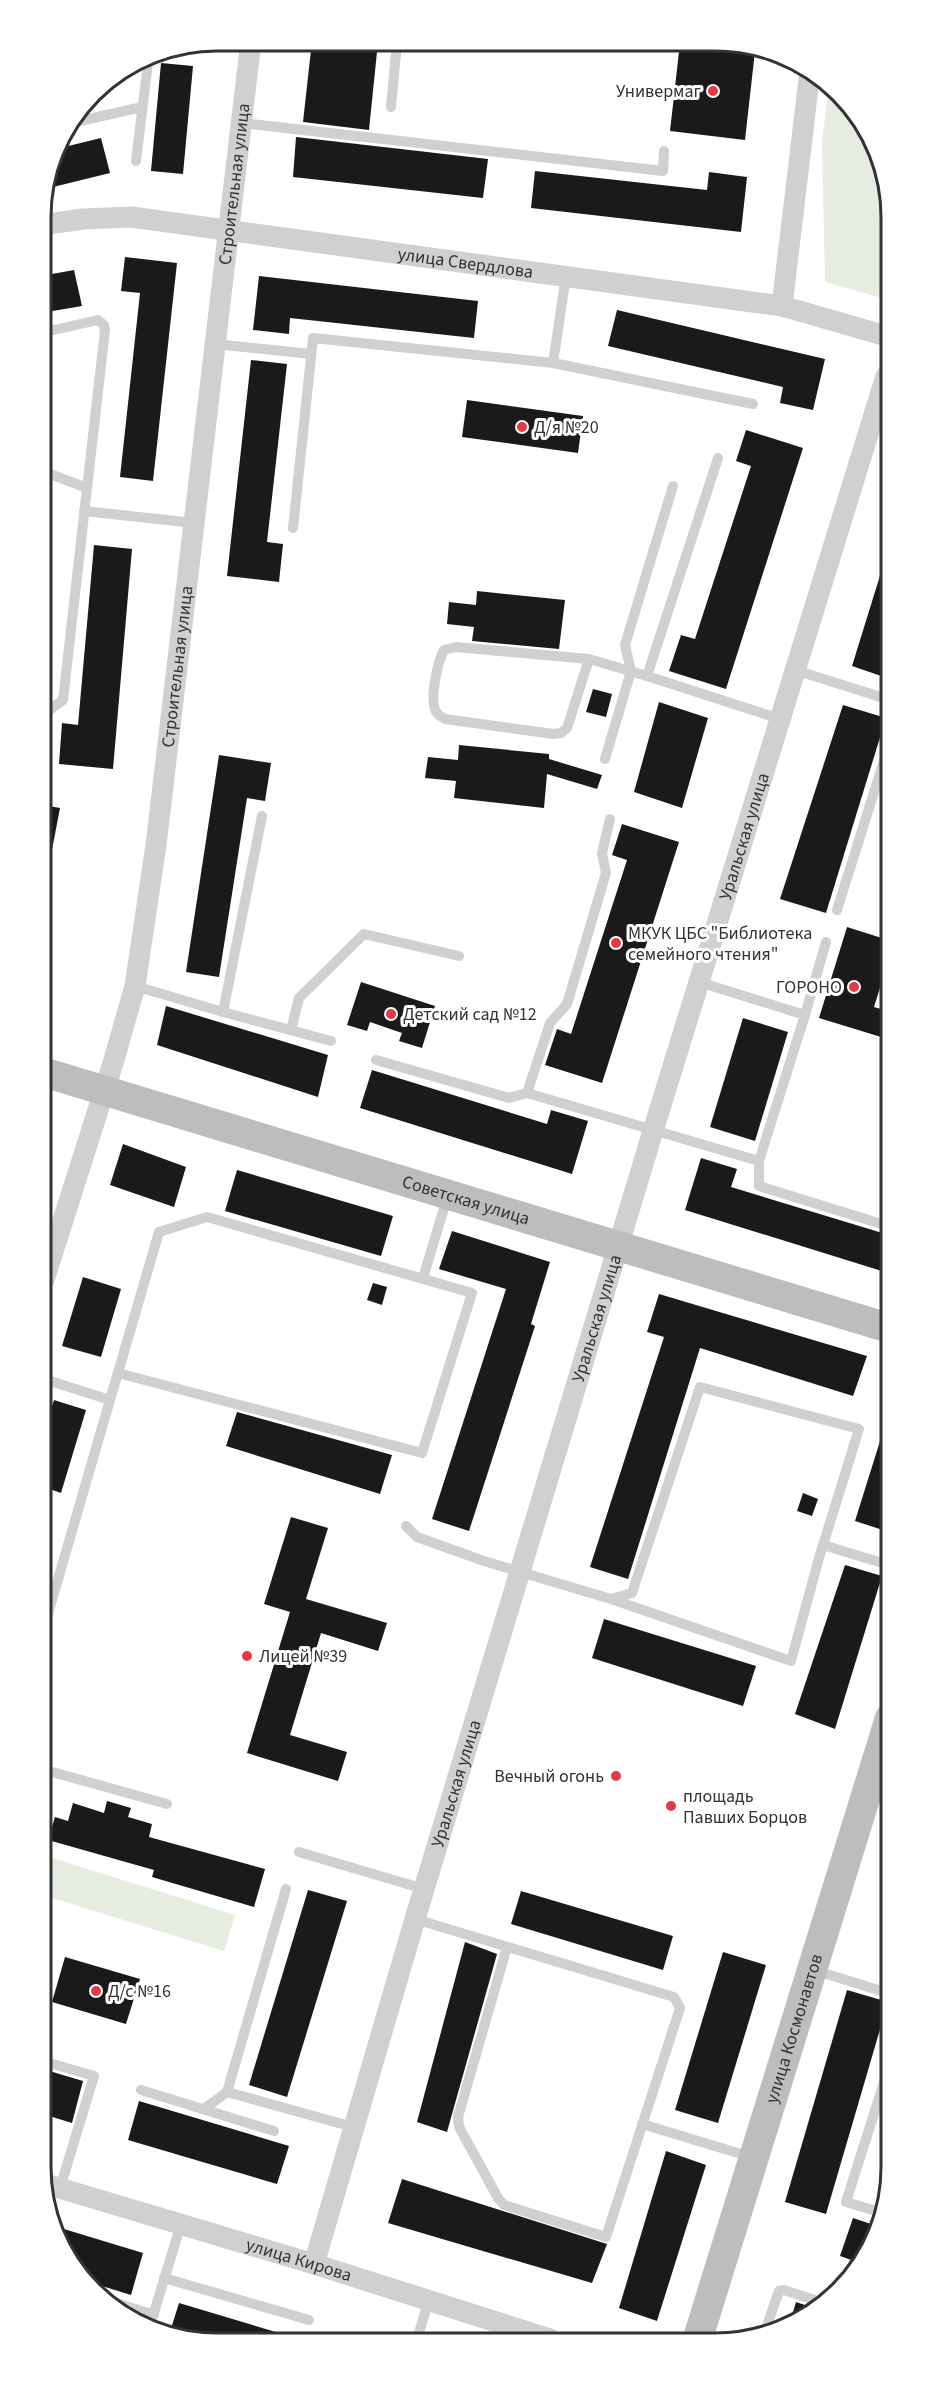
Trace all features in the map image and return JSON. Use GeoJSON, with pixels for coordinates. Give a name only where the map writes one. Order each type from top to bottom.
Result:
{"type":"FeatureCollection","features":[{"type":"Feature","properties":{"kind":"street","name":"Строительная улица"},"geometry":{"type":"LineString","coordinates":[[51,1258],[135,986],[156,845],[250,51]]}},
{"type":"Feature","properties":{"kind":"street"},"geometry":{"type":"LineString","coordinates":[[782,306],[809,80]]}},
{"type":"Feature","properties":{"kind":"street","name":"улица Свердлова"},"geometry":{"type":"LineString","coordinates":[[51,224],[83,219],[131,217],[782,306],[881,335]]}},
{"type":"Feature","properties":{"kind":"street","name":"Уральская улица"},"geometry":{"type":"LineString","coordinates":[[314,2264],[415,1919],[653,1131],[881,392]]}},
{"type":"Feature","properties":{"kind":"street","name":"Советская улица"},"geometry":{"type":"LineString","coordinates":[[51,1075],[881,1326]]}},
{"type":"Feature","properties":{"kind":"street","name":"улица Космонавтов"},"geometry":{"type":"LineString","coordinates":[[700,2333],[881,1756]]}},
{"type":"Feature","properties":{"kind":"street","name":"улица Кирова"},"geometry":{"type":"LineString","coordinates":[[53,2186],[534,2333]]}},
{"type":"Feature","properties":{"kind":"lane"},"geometry":{"type":"LineString","coordinates":[[391,107],[396,51]]}},
{"type":"Feature","properties":{"kind":"lane"},"geometry":{"type":"LineString","coordinates":[[136,161],[147,67]]}},
{"type":"Feature","properties":{"kind":"lane"},"geometry":{"type":"LineString","coordinates":[[82,121],[142,107]]}},
{"type":"Feature","properties":{"kind":"lane"},"geometry":{"type":"LineString","coordinates":[[242,123],[663,171],[664,151]]}},
{"type":"Feature","properties":{"kind":"lane"},"geometry":{"type":"LineString","coordinates":[[553,363],[566,276]]}},
{"type":"Feature","properties":{"kind":"lane"},"geometry":{"type":"LineString","coordinates":[[51,330],[92,320],[98,320],[104,325],[63,700],[51,709]]}},
{"type":"Feature","properties":{"kind":"lane"},"geometry":{"type":"LineString","coordinates":[[293,528],[313,338],[553,363],[753,404]]}},
{"type":"Feature","properties":{"kind":"lane"},"geometry":{"type":"LineString","coordinates":[[215,344],[311,354]]}},
{"type":"Feature","properties":{"kind":"lane"},"geometry":{"type":"LineString","coordinates":[[646,676],[718,458]]}},
{"type":"Feature","properties":{"kind":"lane"},"geometry":{"type":"LineString","coordinates":[[51,474],[87,488]]}},
{"type":"Feature","properties":{"kind":"lane"},"geometry":{"type":"LineString","coordinates":[[605,759],[631,670],[625,645],[673,486]]}},
{"type":"Feature","properties":{"kind":"lane"},"geometry":{"type":"LineString","coordinates":[[84,511],[194,523]]}},
{"type":"Feature","properties":{"kind":"lane"},"geometry":{"type":"LineString","coordinates":[[589,659],[567,728],[561,733],[553,734],[445,719],[436,712],[433,702],[439,659],[444,650],[456,647],[589,659],[631,670],[780,719]]}},
{"type":"Feature","properties":{"kind":"lane"},"geometry":{"type":"LineString","coordinates":[[795,670],[881,697]]}},
{"type":"Feature","properties":{"kind":"lane"},"geometry":{"type":"LineString","coordinates":[[837,910],[881,770]]}},
{"type":"Feature","properties":{"kind":"lane"},"geometry":{"type":"LineString","coordinates":[[223,1012],[262,816]]}},
{"type":"Feature","properties":{"kind":"lane"},"geometry":{"type":"LineString","coordinates":[[527,1093],[550,1023],[567,1004],[606,873],[602,853],[610,819]]}},
{"type":"Feature","properties":{"kind":"lane"},"geometry":{"type":"LineString","coordinates":[[291,1030],[299,998],[364,934],[459,956]]}},
{"type":"Feature","properties":{"kind":"lane"},"geometry":{"type":"LineString","coordinates":[[826,942],[759,1161],[759,1186],[881,1224]]}},
{"type":"Feature","properties":{"kind":"lane"},"geometry":{"type":"LineString","coordinates":[[699,982],[805,1015]]}},
{"type":"Feature","properties":{"kind":"lane"},"geometry":{"type":"LineString","coordinates":[[135,986],[332,1041]]}},
{"type":"Feature","properties":{"kind":"lane"},"geometry":{"type":"LineString","coordinates":[[376,1060],[509,1098],[527,1093],[759,1161]]}},
{"type":"Feature","properties":{"kind":"lane"},"geometry":{"type":"LineString","coordinates":[[423,1278],[447,1195]]}},
{"type":"Feature","properties":{"kind":"lane"},"geometry":{"type":"LineString","coordinates":[[51,1603],[159,1232],[207,1217],[472,1293],[422,1453],[118,1373]]}},
{"type":"Feature","properties":{"kind":"lane"},"geometry":{"type":"LineString","coordinates":[[51,1381],[110,1400]]}},
{"type":"Feature","properties":{"kind":"lane"},"geometry":{"type":"LineString","coordinates":[[406,1526],[417,1538],[611,1599],[791,1661],[823,1545],[859,1429],[700,1388],[632,1593],[611,1599]]}},
{"type":"Feature","properties":{"kind":"lane"},"geometry":{"type":"LineString","coordinates":[[823,1545],[881,1562]]}},
{"type":"Feature","properties":{"kind":"lane"},"geometry":{"type":"LineString","coordinates":[[51,1772],[167,1804]]}},
{"type":"Feature","properties":{"kind":"lane"},"geometry":{"type":"LineString","coordinates":[[299,1852],[424,1889]]}},
{"type":"Feature","properties":{"kind":"lane"},"geometry":{"type":"LineString","coordinates":[[204,2109],[227,2092],[286,1889]]}},
{"type":"Feature","properties":{"kind":"lane"},"geometry":{"type":"LineString","coordinates":[[415,1919],[674,1997],[680,2008],[606,2237],[504,2205],[459,2127],[458,2117],[507,1947]]}},
{"type":"Feature","properties":{"kind":"lane"},"geometry":{"type":"LineString","coordinates":[[813,1970],[881,1991]]}},
{"type":"Feature","properties":{"kind":"lane"},"geometry":{"type":"LineString","coordinates":[[51,2063],[94,2076],[53,2186]]}},
{"type":"Feature","properties":{"kind":"lane"},"geometry":{"type":"LineString","coordinates":[[141,2090],[274,2131]]}},
{"type":"Feature","properties":{"kind":"lane"},"geometry":{"type":"LineString","coordinates":[[227,2092],[354,2127]]}},
{"type":"Feature","properties":{"kind":"lane"},"geometry":{"type":"LineString","coordinates":[[875,2211],[846,2202],[881,2100]]}},
{"type":"Feature","properties":{"kind":"lane"},"geometry":{"type":"LineString","coordinates":[[642,2124],[755,2158]]}},
{"type":"Feature","properties":{"kind":"lane"},"geometry":{"type":"LineString","coordinates":[[152,2320],[181,2224]]}},
{"type":"Feature","properties":{"kind":"lane"},"geometry":{"type":"LineString","coordinates":[[164,2278],[309,2320]]}},
{"type":"Feature","properties":{"kind":"lane"},"geometry":{"type":"LineString","coordinates":[[768,2324],[779,2291],[784,2290],[814,2300]]}},
{"type":"Feature","properties":{"kind":"lane"},"geometry":{"type":"LineString","coordinates":[[419,2333],[429,2300]]}},
{"type":"Feature","properties":{"kind":"lane"},"geometry":{"type":"LineString","coordinates":[[127,2306],[154,2315]]}},
{"type":"Feature","properties":{"kind":"shaded area"},"geometry":{"type":"Polygon","coordinates":[[[828,96],[847,116],[859,134],[875,174],[880,195],[881,298],[825,282],[822,143],[828,96]]]}},
{"type":"Feature","properties":{"kind":"shaded area"},"geometry":{"type":"Polygon","coordinates":[[[51,1858],[235,1915],[224,1951],[51,1898],[51,1858]]]}},
{"type":"Feature","properties":{"kind":"building"},"geometry":{"type":"Polygon","coordinates":[[[311,51],[377,51],[369,130],[303,122],[311,51]]]}},
{"type":"Feature","properties":{"kind":"building","name":"Универмаг"},"geometry":{"type":"Polygon","coordinates":[[[679,51],[726,51],[754,56],[745,140],[670,131],[679,51]]]}},
{"type":"Feature","properties":{"kind":"building"},"geometry":{"type":"Polygon","coordinates":[[[161,63],[193,66],[183,174],[151,171],[161,63]]]}},
{"type":"Feature","properties":{"kind":"building"},"geometry":{"type":"Polygon","coordinates":[[[296,137],[488,159],[483,198],[293,177],[296,137]]]}},
{"type":"Feature","properties":{"kind":"building"},"geometry":{"type":"Polygon","coordinates":[[[101,138],[110,173],[54,187],[67,146],[101,138]]]}},
{"type":"Feature","properties":{"kind":"building"},"geometry":{"type":"Polygon","coordinates":[[[535,171],[707,190],[709,172],[747,177],[741,232],[531,208],[535,171]]]}},
{"type":"Feature","properties":{"kind":"building"},"geometry":{"type":"Polygon","coordinates":[[[125,257],[177,263],[153,481],[120,477],[140,293],[121,291],[125,257]]]}},
{"type":"Feature","properties":{"kind":"building"},"geometry":{"type":"Polygon","coordinates":[[[74,270],[82,306],[51,311],[51,274],[74,270]]]}},
{"type":"Feature","properties":{"kind":"building"},"geometry":{"type":"Polygon","coordinates":[[[259,276],[478,301],[474,338],[290,318],[289,334],[253,330],[259,276]]]}},
{"type":"Feature","properties":{"kind":"building"},"geometry":{"type":"Polygon","coordinates":[[[617,310],[825,359],[813,410],[780,403],[783,387],[608,346],[617,310]]]}},
{"type":"Feature","properties":{"kind":"building"},"geometry":{"type":"Polygon","coordinates":[[[251,360],[287,364],[267,542],[283,544],[279,582],[227,576],[251,360]]]}},
{"type":"Feature","properties":{"kind":"building","name":"Д/я №20"},"geometry":{"type":"Polygon","coordinates":[[[467,400],[583,416],[578,453],[462,437],[467,400]]]}},
{"type":"Feature","properties":{"kind":"building"},"geometry":{"type":"Polygon","coordinates":[[[746,430],[803,448],[726,689],[669,671],[681,635],[695,639],[751,466],[736,461],[746,430]]]}},
{"type":"Feature","properties":{"kind":"building"},"geometry":{"type":"Polygon","coordinates":[[[94,545],[132,549],[113,769],[59,764],[62,723],[78,725],[94,545]]]}},
{"type":"Feature","properties":{"kind":"building"},"geometry":{"type":"Polygon","coordinates":[[[881,572],[881,676],[852,666],[881,572]]]}},
{"type":"Feature","properties":{"kind":"building"},"geometry":{"type":"Polygon","coordinates":[[[477,591],[565,600],[559,649],[472,641],[474,627],[447,624],[449,602],[476,605],[477,591]]]}},
{"type":"Feature","properties":{"kind":"building"},"geometry":{"type":"Polygon","coordinates":[[[593,689],[612,694],[606,717],[586,712],[593,689]]]}},
{"type":"Feature","properties":{"kind":"building"},"geometry":{"type":"Polygon","coordinates":[[[659,702],[708,718],[682,808],[634,792],[659,702]]]}},
{"type":"Feature","properties":{"kind":"building"},"geometry":{"type":"Polygon","coordinates":[[[843,705],[881,716],[881,734],[826,913],[780,899],[843,705]]]}},
{"type":"Feature","properties":{"kind":"building"},"geometry":{"type":"Polygon","coordinates":[[[459,745],[549,754],[549,759],[602,775],[597,789],[547,774],[544,808],[454,798],[456,781],[425,778],[428,757],[458,760],[459,745]]]}},
{"type":"Feature","properties":{"kind":"building"},"geometry":{"type":"Polygon","coordinates":[[[219,755],[271,763],[265,801],[247,798],[219,977],[186,972],[219,755]]]}},
{"type":"Feature","properties":{"kind":"building"},"geometry":{"type":"Polygon","coordinates":[[[51,806],[60,808],[51,855],[51,806]]]}},
{"type":"Feature","properties":{"kind":"building"},"geometry":{"type":"Polygon","coordinates":[[[622,824],[679,842],[602,1083],[545,1065],[557,1029],[571,1034],[627,860],[612,855],[622,824]]]}},
{"type":"Feature","properties":{"kind":"building","name":"ГОРОНО"},"geometry":{"type":"Polygon","coordinates":[[[847,927],[881,938],[881,984],[874,1007],[881,1009],[881,1037],[819,1018],[847,927]]]}},
{"type":"Feature","properties":{"kind":"building","name":"Детский сад №12"},"geometry":{"type":"Polygon","coordinates":[[[361,982],[435,1006],[422,1048],[399,1041],[402,1033],[370,1022],[367,1031],[347,1025],[361,982]]]}},
{"type":"Feature","properties":{"kind":"building"},"geometry":{"type":"Polygon","coordinates":[[[166,1006],[328,1055],[318,1097],[157,1045],[166,1006]]]}},
{"type":"Feature","properties":{"kind":"building"},"geometry":{"type":"Polygon","coordinates":[[[743,1018],[788,1032],[755,1141],[710,1127],[743,1018]]]}},
{"type":"Feature","properties":{"kind":"building"},"geometry":{"type":"Polygon","coordinates":[[[372,1070],[547,1124],[551,1110],[588,1121],[572,1174],[360,1108],[372,1070]]]}},
{"type":"Feature","properties":{"kind":"building"},"geometry":{"type":"Polygon","coordinates":[[[123,1144],[186,1167],[174,1207],[110,1185],[123,1144]]]}},
{"type":"Feature","properties":{"kind":"building"},"geometry":{"type":"Polygon","coordinates":[[[701,1158],[737,1169],[731,1187],[881,1233],[881,1271],[685,1210],[701,1158]]]}},
{"type":"Feature","properties":{"kind":"building"},"geometry":{"type":"Polygon","coordinates":[[[237,1170],[393,1216],[381,1256],[225,1211],[237,1170]]]}},
{"type":"Feature","properties":{"kind":"building"},"geometry":{"type":"Polygon","coordinates":[[[452,1231],[550,1262],[531,1324],[535,1326],[469,1531],[432,1519],[506,1289],[439,1269],[452,1231]]]}},
{"type":"Feature","properties":{"kind":"building"},"geometry":{"type":"Polygon","coordinates":[[[83,1277],[121,1289],[101,1357],[62,1346],[83,1277]]]}},
{"type":"Feature","properties":{"kind":"building"},"geometry":{"type":"Polygon","coordinates":[[[373,1283],[387,1287],[382,1305],[367,1300],[373,1283]]]}},
{"type":"Feature","properties":{"kind":"building"},"geometry":{"type":"Polygon","coordinates":[[[659,1294],[867,1356],[853,1396],[700,1348],[628,1579],[590,1567],[664,1337],[647,1332],[659,1294]]]}},
{"type":"Feature","properties":{"kind":"building"},"geometry":{"type":"Polygon","coordinates":[[[54,1400],[86,1410],[61,1493],[51,1489],[51,1409],[54,1400]]]}},
{"type":"Feature","properties":{"kind":"building"},"geometry":{"type":"Polygon","coordinates":[[[237,1412],[392,1455],[380,1494],[226,1446],[237,1412]]]}},
{"type":"Feature","properties":{"kind":"building"},"geometry":{"type":"Polygon","coordinates":[[[881,1438],[881,1529],[855,1521],[881,1438]]]}},
{"type":"Feature","properties":{"kind":"building"},"geometry":{"type":"Polygon","coordinates":[[[803,1493],[818,1499],[812,1516],[797,1511],[803,1493]]]}},
{"type":"Feature","properties":{"kind":"building"},"geometry":{"type":"Polygon","coordinates":[[[291,1517],[328,1528],[306,1599],[387,1623],[378,1651],[321,1633],[290,1735],[347,1752],[338,1781],[247,1753],[290,1612],[264,1604],[291,1517]]]}},
{"type":"Feature","properties":{"kind":"building"},"geometry":{"type":"Polygon","coordinates":[[[845,1565],[881,1576],[835,1729],[795,1714],[845,1565]]]}},
{"type":"Feature","properties":{"kind":"building"},"geometry":{"type":"Polygon","coordinates":[[[604,1619],[756,1666],[743,1706],[592,1658],[604,1619]]]}},
{"type":"Feature","properties":{"kind":"building"},"geometry":{"type":"Polygon","coordinates":[[[107,1801],[131,1808],[128,1817],[152,1824],[149,1837],[265,1869],[254,1907],[152,1877],[154,1870],[51,1841],[55,1817],[68,1821],[73,1803],[104,1813],[107,1801]]]}},
{"type":"Feature","properties":{"kind":"building"},"geometry":{"type":"Polygon","coordinates":[[[308,1890],[347,1901],[287,2097],[249,2085],[308,1890]]]}},
{"type":"Feature","properties":{"kind":"building"},"geometry":{"type":"Polygon","coordinates":[[[521,1891],[673,1936],[663,1970],[511,1924],[521,1891]]]}},
{"type":"Feature","properties":{"kind":"building"},"geometry":{"type":"Polygon","coordinates":[[[465,1942],[497,1954],[447,2132],[417,2122],[465,1942]]]}},
{"type":"Feature","properties":{"kind":"building"},"geometry":{"type":"Polygon","coordinates":[[[723,1952],[766,1965],[718,2123],[675,2110],[723,1952]]]}},
{"type":"Feature","properties":{"kind":"building","name":"Д/с №16"},"geometry":{"type":"Polygon","coordinates":[[[65,1957],[140,1979],[126,2024],[52,2002],[65,1957]]]}},
{"type":"Feature","properties":{"kind":"building"},"geometry":{"type":"Polygon","coordinates":[[[847,1990],[881,2000],[881,2026],[826,2214],[785,2202],[847,1990]]]}},
{"type":"Feature","properties":{"kind":"building"},"geometry":{"type":"Polygon","coordinates":[[[51,2071],[83,2081],[72,2123],[51,2117],[51,2071]]]}},
{"type":"Feature","properties":{"kind":"building"},"geometry":{"type":"Polygon","coordinates":[[[139,2101],[289,2146],[277,2184],[128,2140],[139,2101]]]}},
{"type":"Feature","properties":{"kind":"building"},"geometry":{"type":"Polygon","coordinates":[[[666,2151],[706,2165],[657,2321],[619,2308],[666,2151]]]}},
{"type":"Feature","properties":{"kind":"building"},"geometry":{"type":"Polygon","coordinates":[[[402,2179],[607,2244],[592,2283],[388,2223],[402,2179]]]}},
{"type":"Feature","properties":{"kind":"building"},"geometry":{"type":"Polygon","coordinates":[[[853,2218],[870,2224],[852,2260],[840,2256],[853,2218]]]}},
{"type":"Feature","properties":{"kind":"building"},"geometry":{"type":"Polygon","coordinates":[[[63,2229],[143,2253],[131,2295],[100,2284],[73,2250],[63,2229]]]}},
{"type":"Feature","properties":{"kind":"building"},"geometry":{"type":"Polygon","coordinates":[[[796,2302],[806,2305],[798,2311],[793,2314],[796,2302]]]}},
{"type":"Feature","properties":{"kind":"building"},"geometry":{"type":"Polygon","coordinates":[[[179,2303],[279,2333],[206,2333],[172,2326],[179,2303]]]}},
{"type":"Feature","properties":{"kind":"place","name":"Универмаг"},"geometry":{"type":"Point","coordinates":[713,91]}},
{"type":"Feature","properties":{"kind":"place","name":"Д/я №20"},"geometry":{"type":"Point","coordinates":[522,427]}},
{"type":"Feature","properties":{"kind":"place","name":"МКУК ЦБС \"Библиотека семейного чтения\""},"geometry":{"type":"Point","coordinates":[616,943]}},
{"type":"Feature","properties":{"kind":"place","name":"ГОРОНО"},"geometry":{"type":"Point","coordinates":[854,987]}},
{"type":"Feature","properties":{"kind":"place","name":"Детский сад №12"},"geometry":{"type":"Point","coordinates":[391,1014]}},
{"type":"Feature","properties":{"kind":"place","name":"Лицей №39"},"geometry":{"type":"Point","coordinates":[247,1656]}},
{"type":"Feature","properties":{"kind":"place","name":"Вечный огонь"},"geometry":{"type":"Point","coordinates":[616,1776]}},
{"type":"Feature","properties":{"kind":"place","name":"площадь Павших Борцов"},"geometry":{"type":"Point","coordinates":[671,1806]}},
{"type":"Feature","properties":{"kind":"place","name":"Д/с №16"},"geometry":{"type":"Point","coordinates":[96,1991]}}]}
